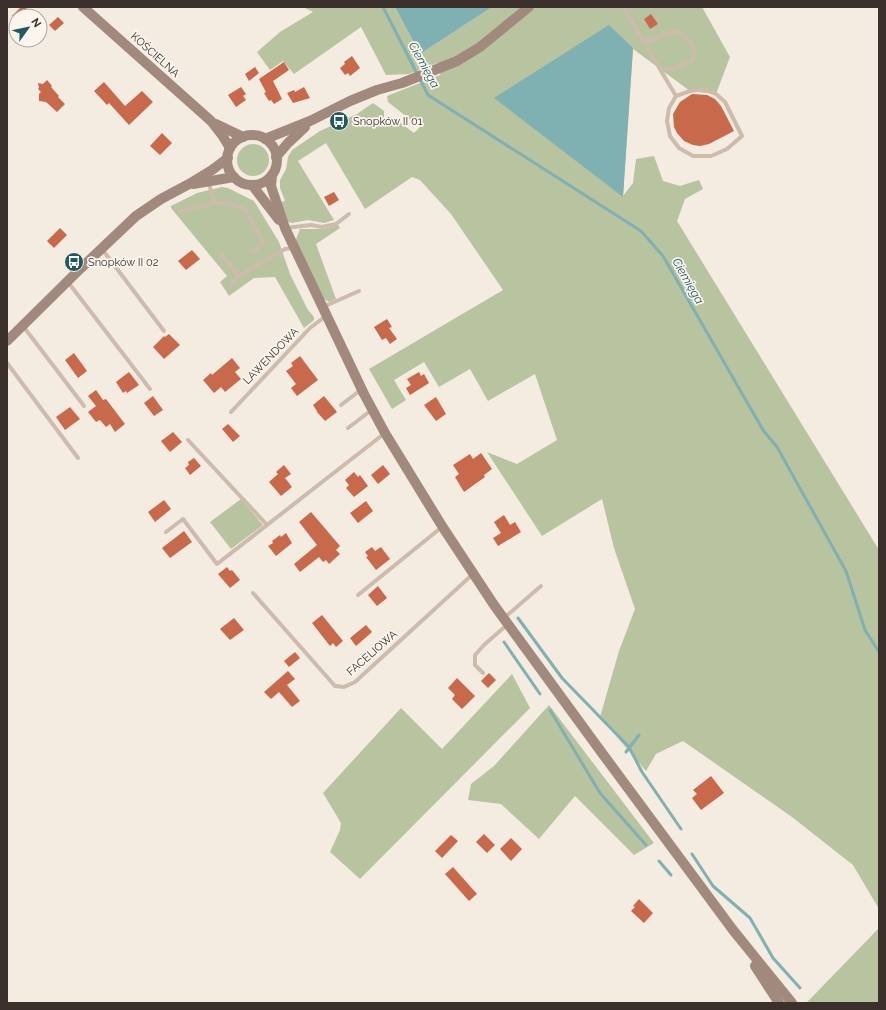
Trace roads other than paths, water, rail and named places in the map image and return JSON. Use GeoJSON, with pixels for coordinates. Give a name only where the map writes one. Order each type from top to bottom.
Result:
{"type":"FeatureCollection","features":[{"type":"Feature","properties":{"kind":"main road","name":"KOŚCIELNA"},"geometry":{"type":"LineString","coordinates":[[83,7],[211,121],[222,135],[229,153]]}},
{"type":"Feature","properties":{"kind":"main road"},"geometry":{"type":"LineString","coordinates":[[265,140],[310,121],[350,101],[377,90],[402,83],[457,61],[480,47],[529,7]]}},
{"type":"Feature","properties":{"kind":"main road","name":"KOŚCIELNA"},"geometry":{"type":"LineString","coordinates":[[211,121],[243,137]]}},
{"type":"Feature","properties":{"kind":"main road"},"geometry":{"type":"LineString","coordinates":[[276,157],[310,121]]}},
{"type":"Feature","properties":{"kind":"main road"},"geometry":{"type":"LineString","coordinates":[[7,341],[66,282],[136,216],[161,199],[212,170],[229,153],[238,140],[243,137],[252,136],[265,140],[273,147],[276,157],[271,186],[285,228],[362,389],[385,433],[442,526],[506,621],[733,930],[792,1003]]}},
{"type":"Feature","properties":{"kind":"main road"},"geometry":{"type":"LineString","coordinates":[[229,153],[229,168],[234,177],[242,183],[252,185],[263,182],[272,176]]}},
{"type":"Feature","properties":{"kind":"main road"},"geometry":{"type":"LineString","coordinates":[[189,184],[234,177]]}},
{"type":"Feature","properties":{"kind":"main road"},"geometry":{"type":"LineString","coordinates":[[252,185],[285,228]]}},
{"type":"Feature","properties":{"kind":"main road"},"geometry":{"type":"LineString","coordinates":[[733,930],[779,1003]]}},
{"type":"Feature","properties":{"kind":"lane"},"geometry":{"type":"LineString","coordinates":[[623,7],[676,96]]}},
{"type":"Feature","properties":{"kind":"lane"},"geometry":{"type":"LineString","coordinates":[[644,42],[675,31],[683,34],[691,45],[694,51],[693,59],[687,64],[677,68],[661,70]]}},
{"type":"Feature","properties":{"kind":"lane"},"geometry":{"type":"LineString","coordinates":[[703,89],[716,94],[725,102],[742,136],[727,149],[711,156],[693,156],[679,148],[670,136],[667,121],[669,108],[676,96],[690,91],[703,89]]}},
{"type":"Feature","properties":{"kind":"lane"},"geometry":{"type":"LineString","coordinates":[[208,181],[215,203]]}},
{"type":"Feature","properties":{"kind":"lane"},"geometry":{"type":"LineString","coordinates":[[180,211],[215,203],[226,203],[244,208],[263,242],[261,246],[252,252]]}},
{"type":"Feature","properties":{"kind":"lane"},"geometry":{"type":"LineString","coordinates":[[285,228],[336,224],[349,214]]}},
{"type":"Feature","properties":{"kind":"lane"},"geometry":{"type":"LineString","coordinates":[[231,285],[239,276],[285,250],[294,248]]}},
{"type":"Feature","properties":{"kind":"lane"},"geometry":{"type":"LineString","coordinates":[[102,249],[164,331]]}},
{"type":"Feature","properties":{"kind":"lane"},"geometry":{"type":"LineString","coordinates":[[221,254],[239,276]]}},
{"type":"Feature","properties":{"kind":"lane"},"geometry":{"type":"LineString","coordinates":[[66,282],[71,286],[150,389]]}},
{"type":"Feature","properties":{"kind":"lane","name":"LAWENDOWA"},"geometry":{"type":"LineString","coordinates":[[231,412],[325,311],[359,291]]}},
{"type":"Feature","properties":{"kind":"lane"},"geometry":{"type":"LineString","coordinates":[[23,325],[84,406]]}},
{"type":"Feature","properties":{"kind":"lane"},"geometry":{"type":"LineString","coordinates":[[7,363],[78,458]]}},
{"type":"Feature","properties":{"kind":"lane"},"geometry":{"type":"LineString","coordinates":[[341,405],[362,389]]}},
{"type":"Feature","properties":{"kind":"lane"},"geometry":{"type":"LineString","coordinates":[[348,428],[373,409]]}},
{"type":"Feature","properties":{"kind":"lane"},"geometry":{"type":"LineString","coordinates":[[166,532],[183,519],[216,564],[385,433]]}},
{"type":"Feature","properties":{"kind":"lane"},"geometry":{"type":"LineString","coordinates":[[188,440],[267,525]]}},
{"type":"Feature","properties":{"kind":"lane"},"geometry":{"type":"LineString","coordinates":[[358,595],[442,526]]}},
{"type":"Feature","properties":{"kind":"lane","name":"FACELIOWA"},"geometry":{"type":"LineString","coordinates":[[253,593],[334,686],[344,687],[355,682],[473,574]]}},
{"type":"Feature","properties":{"kind":"lane"},"geometry":{"type":"LineString","coordinates":[[483,673],[475,665],[475,655],[541,586]]}},
{"type":"Feature","properties":{"kind":"water"},"geometry":{"type":"Polygon","coordinates":[[[395,7],[492,7],[420,54],[395,7]]]}},
{"type":"Feature","properties":{"kind":"water"},"geometry":{"type":"Polygon","coordinates":[[[609,25],[633,48],[623,197],[494,98],[609,25]]]}},
{"type":"Feature","properties":{"kind":"waterway","name":"Ciemięga"},"geometry":{"type":"LineString","coordinates":[[383,7],[428,95],[641,231],[663,256],[763,430],[777,447],[846,571],[865,630],[879,652]]}},
{"type":"Feature","properties":{"kind":"waterway"},"geometry":{"type":"LineString","coordinates":[[518,618],[562,678],[629,747],[642,772],[681,829]]}},
{"type":"Feature","properties":{"kind":"waterway"},"geometry":{"type":"LineString","coordinates":[[504,642],[540,694]]}},
{"type":"Feature","properties":{"kind":"waterway"},"geometry":{"type":"LineString","coordinates":[[550,710],[600,793],[646,845]]}},
{"type":"Feature","properties":{"kind":"waterway"},"geometry":{"type":"LineString","coordinates":[[626,752],[639,735]]}},
{"type":"Feature","properties":{"kind":"waterway"},"geometry":{"type":"LineString","coordinates":[[692,854],[713,886],[750,918],[773,958],[800,988]]}},
{"type":"Feature","properties":{"kind":"waterway"},"geometry":{"type":"LineString","coordinates":[[659,861],[671,875]]}},
{"type":"Feature","properties":{"kind":"place","name":"Snopków II 01"},"geometry":{"type":"Point","coordinates":[339,121]}},
{"type":"Feature","properties":{"kind":"place","name":"Snopków II 02"},"geometry":{"type":"Point","coordinates":[74,262]}}]}
